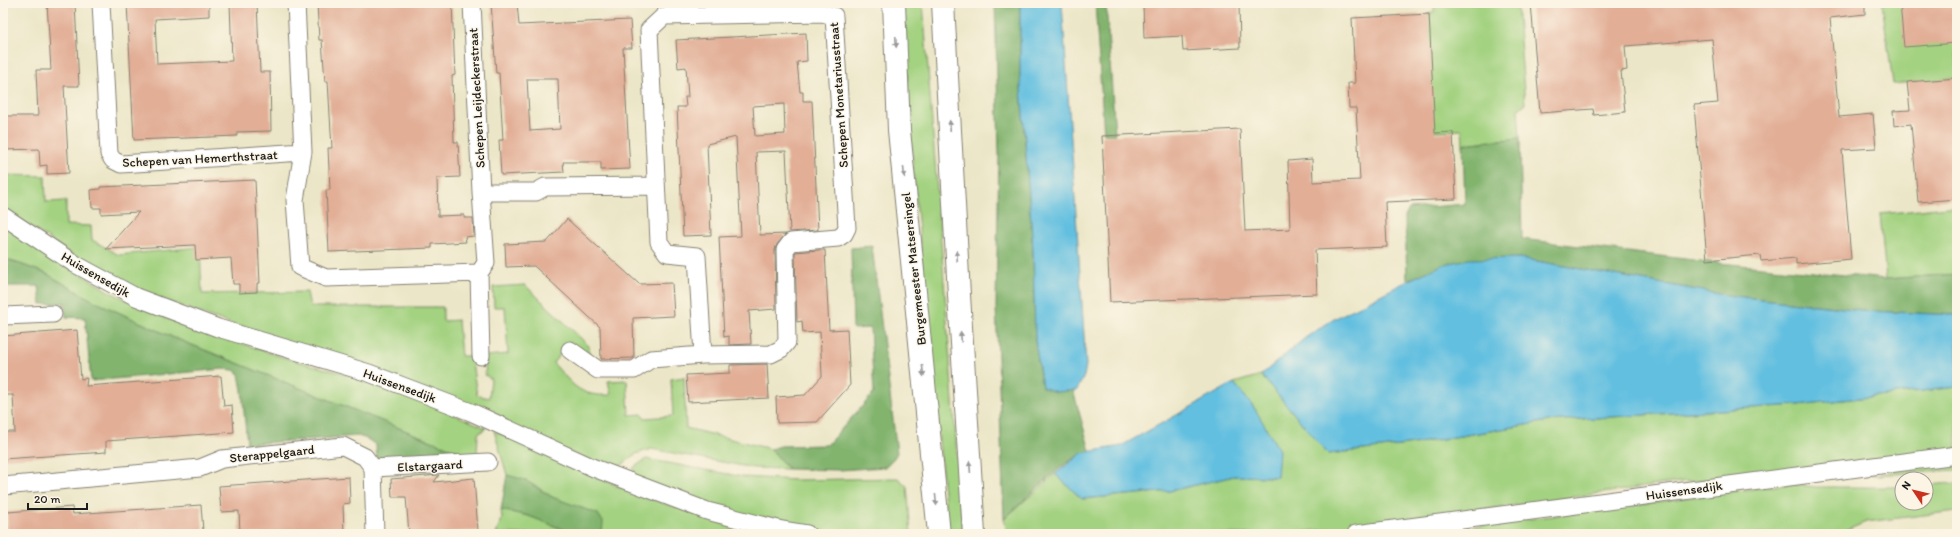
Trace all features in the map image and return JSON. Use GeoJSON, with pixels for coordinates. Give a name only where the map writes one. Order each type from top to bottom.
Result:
{"type":"FeatureCollection","features":[{"type":"Feature","properties":{"kind":"main road","name":"Burgemeester Matsersingel"},"geometry":{"type":"LineString","coordinates":[[894,3],[899,130],[939,534]]}},
{"type":"Feature","properties":{"kind":"main road"},"geometry":{"type":"LineString","coordinates":[[943,3],[958,295],[974,534]]}},
{"type":"Feature","properties":{"kind":"street","name":"Schepen van Hemerthstraat"},"geometry":{"type":"LineString","coordinates":[[101,3],[109,154],[113,160],[121,164],[303,152]]}},
{"type":"Feature","properties":{"kind":"street"},"geometry":{"type":"LineString","coordinates":[[296,3],[303,152],[295,200],[300,267],[326,278],[479,273],[480,356]]}},
{"type":"Feature","properties":{"kind":"street","name":"Schepen Leijdeckerstraat"},"geometry":{"type":"LineString","coordinates":[[472,3],[481,192],[486,262],[479,273]]}},
{"type":"Feature","properties":{"kind":"street","name":"Schepen Monetariusstraat"},"geometry":{"type":"LineString","coordinates":[[570,350],[598,370],[634,370],[651,359],[703,355],[772,354],[781,349],[787,342],[785,250],[791,242],[838,238],[844,234],[847,228],[834,16],[822,14],[664,16],[649,30],[659,242],[667,253],[697,256],[703,355]]}},
{"type":"Feature","properties":{"kind":"street"},"geometry":{"type":"LineString","coordinates":[[481,192],[536,192],[545,187],[656,186]]}},
{"type":"Feature","properties":{"kind":"street","name":"Huissensedijk"},"geometry":{"type":"LineString","coordinates":[[3,216],[75,264],[136,297],[218,328],[369,373],[470,412],[594,468],[707,511],[806,534]]}},
{"type":"Feature","properties":{"kind":"street"},"geometry":{"type":"LineString","coordinates":[[3,316],[53,314]]}},
{"type":"Feature","properties":{"kind":"street","name":"Sterappelgaard"},"geometry":{"type":"LineString","coordinates":[[3,486],[200,468],[222,458],[343,446],[365,457],[373,468]]}},
{"type":"Feature","properties":{"kind":"street","name":"Huissensedijk"},"geometry":{"type":"LineString","coordinates":[[1356,534],[1413,530],[1957,455]]}},
{"type":"Feature","properties":{"kind":"street","name":"Elstargaard"},"geometry":{"type":"LineString","coordinates":[[373,468],[488,462]]}},
{"type":"Feature","properties":{"kind":"street"},"geometry":{"type":"LineString","coordinates":[[373,468],[375,534]]}},
{"type":"Feature","properties":{"kind":"green space"},"geometry":{"type":"Polygon","coordinates":[[[903,3],[923,3],[963,534],[948,534],[913,168],[903,3]]]}},
{"type":"Feature","properties":{"kind":"green space"},"geometry":{"type":"Polygon","coordinates":[[[995,3],[1020,3],[1020,74],[1033,250],[1035,340],[1042,387],[1056,392],[1073,390],[1090,451],[1069,461],[1057,470],[1004,519],[996,306],[999,153],[995,3]]]}},
{"type":"Feature","properties":{"kind":"green space"},"geometry":{"type":"Polygon","coordinates":[[[1095,3],[1106,3],[1115,134],[1104,134],[1095,3]]]}},
{"type":"Feature","properties":{"kind":"green space"},"geometry":{"type":"Polygon","coordinates":[[[1434,3],[1517,3],[1525,104],[1518,109],[1520,138],[1463,144],[1462,130],[1368,133],[1431,97],[1428,14],[1434,12],[1434,3]]]}},
{"type":"Feature","properties":{"kind":"green space"},"geometry":{"type":"Polygon","coordinates":[[[1882,3],[1957,3],[1957,78],[1893,84],[1882,3]]]}},
{"type":"Feature","properties":{"kind":"green space"},"geometry":{"type":"Polygon","coordinates":[[[3,108],[4,175],[45,176],[46,202],[66,201],[66,225],[91,226],[92,240],[119,255],[200,247],[202,294],[307,292],[310,307],[443,307],[443,321],[458,320],[461,356],[471,356],[477,395],[489,398],[491,379],[485,375],[486,356],[508,354],[505,307],[494,307],[493,287],[525,285],[589,346],[589,358],[570,342],[553,363],[577,388],[591,394],[611,395],[608,381],[627,380],[629,415],[642,414],[645,418],[673,416],[671,379],[684,377],[686,428],[771,449],[788,469],[754,468],[651,449],[636,454],[622,465],[608,467],[246,329],[158,298],[126,284],[70,253],[3,208],[3,108]]]}},
{"type":"Feature","properties":{"kind":"green space"},"geometry":{"type":"Polygon","coordinates":[[[1520,138],[1522,239],[1709,262],[1886,279],[1957,274],[1957,315],[1871,311],[1725,295],[1520,258],[1415,277],[1407,280],[1405,217],[1409,209],[1465,204],[1463,144],[1520,138]]]}},
{"type":"Feature","properties":{"kind":"green space"},"geometry":{"type":"Polygon","coordinates":[[[1957,206],[1957,274],[1886,279],[1880,214],[1957,206]]]}},
{"type":"Feature","properties":{"kind":"green space"},"geometry":{"type":"Polygon","coordinates":[[[3,225],[108,291],[165,318],[285,358],[342,373],[402,392],[486,428],[478,434],[477,455],[474,458],[172,337],[94,301],[45,273],[3,258],[3,225]]]}},
{"type":"Feature","properties":{"kind":"green space"},"geometry":{"type":"Polygon","coordinates":[[[872,246],[897,453],[885,467],[840,470],[788,469],[771,449],[781,446],[827,445],[874,393],[870,328],[853,329],[851,248],[872,246]]]}},
{"type":"Feature","properties":{"kind":"green space"},"geometry":{"type":"Polygon","coordinates":[[[3,258],[45,273],[94,301],[172,337],[474,458],[377,464],[376,445],[367,439],[358,436],[247,444],[242,390],[239,374],[234,370],[223,369],[91,381],[85,318],[66,317],[65,303],[41,304],[39,286],[3,286],[3,258]]]}},
{"type":"Feature","properties":{"kind":"green space"},"geometry":{"type":"Polygon","coordinates":[[[1261,375],[1328,454],[1407,445],[1549,421],[1798,405],[1957,387],[1957,449],[1777,473],[1679,482],[1432,517],[1286,534],[1007,534],[1004,519],[1055,474],[1082,499],[1170,491],[1234,476],[1277,477],[1255,409],[1234,383],[1261,375]]]}},
{"type":"Feature","properties":{"kind":"green space"},"geometry":{"type":"Polygon","coordinates":[[[494,431],[641,496],[759,534],[600,534],[602,533],[567,504],[552,497],[537,487],[507,475],[494,431]]]}},
{"type":"Feature","properties":{"kind":"green space"},"geometry":{"type":"Polygon","coordinates":[[[646,459],[744,477],[796,480],[898,478],[907,486],[911,534],[863,534],[822,531],[751,519],[637,480],[633,468],[646,459]]]}},
{"type":"Feature","properties":{"kind":"green space"},"geometry":{"type":"Polygon","coordinates":[[[1957,460],[1957,470],[1894,471],[1894,474],[1864,476],[1957,460]]]}},
{"type":"Feature","properties":{"kind":"green space"},"geometry":{"type":"Polygon","coordinates":[[[507,475],[525,480],[552,497],[598,514],[603,522],[602,533],[575,534],[529,516],[501,510],[507,475]]]}},
{"type":"Feature","properties":{"kind":"green space"},"geometry":{"type":"Polygon","coordinates":[[[1957,483],[1957,511],[1866,522],[1838,534],[1433,534],[1433,532],[1789,484],[1816,487],[1894,487],[1894,511],[1934,511],[1934,484],[1957,483]]]}},
{"type":"Feature","properties":{"kind":"green space"},"geometry":{"type":"Polygon","coordinates":[[[501,510],[529,516],[575,534],[496,534],[502,519],[501,510]]]}},
{"type":"Feature","properties":{"kind":"water"},"geometry":{"type":"Polygon","coordinates":[[[1020,3],[1062,3],[1086,365],[1084,376],[1077,390],[1056,392],[1042,387],[1035,340],[1033,250],[1020,74],[1020,3]]]}},
{"type":"Feature","properties":{"kind":"water"},"geometry":{"type":"Polygon","coordinates":[[[1520,258],[1725,295],[1871,311],[1957,315],[1957,387],[1798,405],[1549,421],[1407,445],[1328,454],[1261,375],[1305,338],[1334,319],[1415,277],[1445,264],[1469,259],[1520,258]]]}},
{"type":"Feature","properties":{"kind":"water"},"geometry":{"type":"Polygon","coordinates":[[[1234,383],[1255,409],[1279,450],[1277,477],[1234,476],[1170,491],[1082,499],[1055,474],[1082,453],[1121,446],[1234,383]]]}},
{"type":"Feature","properties":{"kind":"building"},"geometry":{"type":"Polygon","coordinates":[[[47,3],[75,3],[79,86],[64,86],[69,173],[47,174],[47,165],[40,166],[39,149],[4,150],[3,116],[38,116],[36,70],[51,70],[47,3]]]}},
{"type":"Feature","properties":{"kind":"building"},"geometry":{"type":"Polygon","coordinates":[[[127,3],[209,3],[209,16],[155,19],[157,64],[232,61],[230,3],[257,3],[260,72],[270,72],[271,131],[237,132],[237,136],[134,140],[127,3]]]}},
{"type":"Feature","properties":{"kind":"building"},"geometry":{"type":"Polygon","coordinates":[[[317,3],[452,3],[455,75],[452,76],[454,142],[458,142],[460,177],[437,178],[438,216],[464,215],[464,218],[473,218],[474,236],[465,237],[466,242],[432,244],[432,248],[329,252],[326,190],[330,190],[328,148],[332,148],[328,81],[325,82],[322,40],[319,40],[317,3]]]}},
{"type":"Feature","properties":{"kind":"building"},"geometry":{"type":"Polygon","coordinates":[[[491,3],[517,3],[519,25],[630,20],[632,48],[623,48],[630,169],[601,170],[601,162],[563,162],[564,172],[501,175],[499,140],[503,140],[499,73],[496,73],[491,3]],[[527,79],[530,131],[560,129],[558,79],[527,79]]]}},
{"type":"Feature","properties":{"kind":"building"},"geometry":{"type":"Polygon","coordinates":[[[1143,3],[1239,3],[1240,48],[1183,51],[1182,36],[1144,38],[1143,3]]]}},
{"type":"Feature","properties":{"kind":"building"},"geometry":{"type":"Polygon","coordinates":[[[1531,3],[1865,3],[1865,14],[1830,18],[1839,117],[1873,114],[1876,148],[1842,150],[1851,259],[1796,264],[1796,258],[1761,261],[1760,255],[1707,260],[1694,105],[1718,103],[1712,39],[1625,46],[1627,70],[1621,71],[1625,112],[1594,115],[1593,109],[1540,113],[1531,3]]]}},
{"type":"Feature","properties":{"kind":"building"},"geometry":{"type":"Polygon","coordinates":[[[1900,3],[1957,3],[1957,43],[1904,47],[1900,3]]]}},
{"type":"Feature","properties":{"kind":"building"},"geometry":{"type":"Polygon","coordinates":[[[1429,14],[1435,133],[1453,132],[1456,199],[1385,202],[1387,247],[1315,250],[1317,294],[1110,302],[1102,136],[1240,129],[1245,231],[1290,229],[1288,161],[1312,159],[1313,182],[1360,180],[1356,108],[1349,108],[1348,83],[1355,83],[1352,18],[1429,14]]]}},
{"type":"Feature","properties":{"kind":"building"},"geometry":{"type":"Polygon","coordinates":[[[806,33],[807,61],[797,62],[800,92],[803,92],[803,101],[812,101],[818,230],[790,232],[786,151],[756,152],[760,235],[786,234],[777,244],[775,250],[776,309],[749,311],[751,344],[729,345],[729,336],[724,337],[719,237],[741,236],[736,137],[707,144],[711,235],[683,236],[677,107],[686,107],[685,97],[688,97],[686,67],[678,68],[676,40],[806,33]],[[784,104],[753,106],[755,136],[785,134],[784,104]]]}},
{"type":"Feature","properties":{"kind":"building"},"geometry":{"type":"Polygon","coordinates":[[[1957,78],[1957,199],[1918,202],[1911,124],[1894,126],[1893,111],[1910,110],[1907,82],[1957,78]]]}},
{"type":"Feature","properties":{"kind":"building"},"geometry":{"type":"Polygon","coordinates":[[[255,180],[260,283],[257,283],[257,292],[239,293],[239,284],[233,284],[231,258],[196,260],[195,245],[106,249],[139,212],[101,214],[101,208],[92,208],[91,190],[100,189],[100,187],[255,180]]]}},
{"type":"Feature","properties":{"kind":"building"},"geometry":{"type":"Polygon","coordinates":[[[567,219],[639,284],[672,283],[674,316],[633,318],[634,358],[601,359],[600,327],[534,266],[506,267],[505,244],[547,242],[567,219]]]}},
{"type":"Feature","properties":{"kind":"building"},"geometry":{"type":"Polygon","coordinates":[[[825,250],[829,330],[847,329],[850,385],[817,422],[777,423],[776,397],[805,395],[822,376],[820,332],[803,333],[802,321],[797,322],[795,253],[825,250]]]}},
{"type":"Feature","properties":{"kind":"building"},"geometry":{"type":"Polygon","coordinates":[[[77,330],[81,379],[87,378],[86,386],[221,376],[224,406],[232,405],[234,432],[106,441],[106,452],[3,459],[3,432],[15,432],[13,395],[3,395],[3,336],[77,330]]]}},
{"type":"Feature","properties":{"kind":"building"},"geometry":{"type":"Polygon","coordinates":[[[767,364],[769,398],[688,402],[686,375],[730,373],[730,365],[767,364]]]}},
{"type":"Feature","properties":{"kind":"building"},"geometry":{"type":"Polygon","coordinates":[[[439,475],[434,482],[474,478],[478,531],[451,532],[451,534],[409,534],[406,497],[392,497],[391,479],[439,475]]]}},
{"type":"Feature","properties":{"kind":"building"},"geometry":{"type":"Polygon","coordinates":[[[349,477],[350,503],[343,504],[344,534],[240,534],[239,511],[221,512],[219,486],[349,477]]]}},
{"type":"Feature","properties":{"kind":"building"},"geometry":{"type":"Polygon","coordinates":[[[201,505],[203,531],[169,534],[8,534],[7,512],[72,507],[73,514],[201,505]]]}}]}
